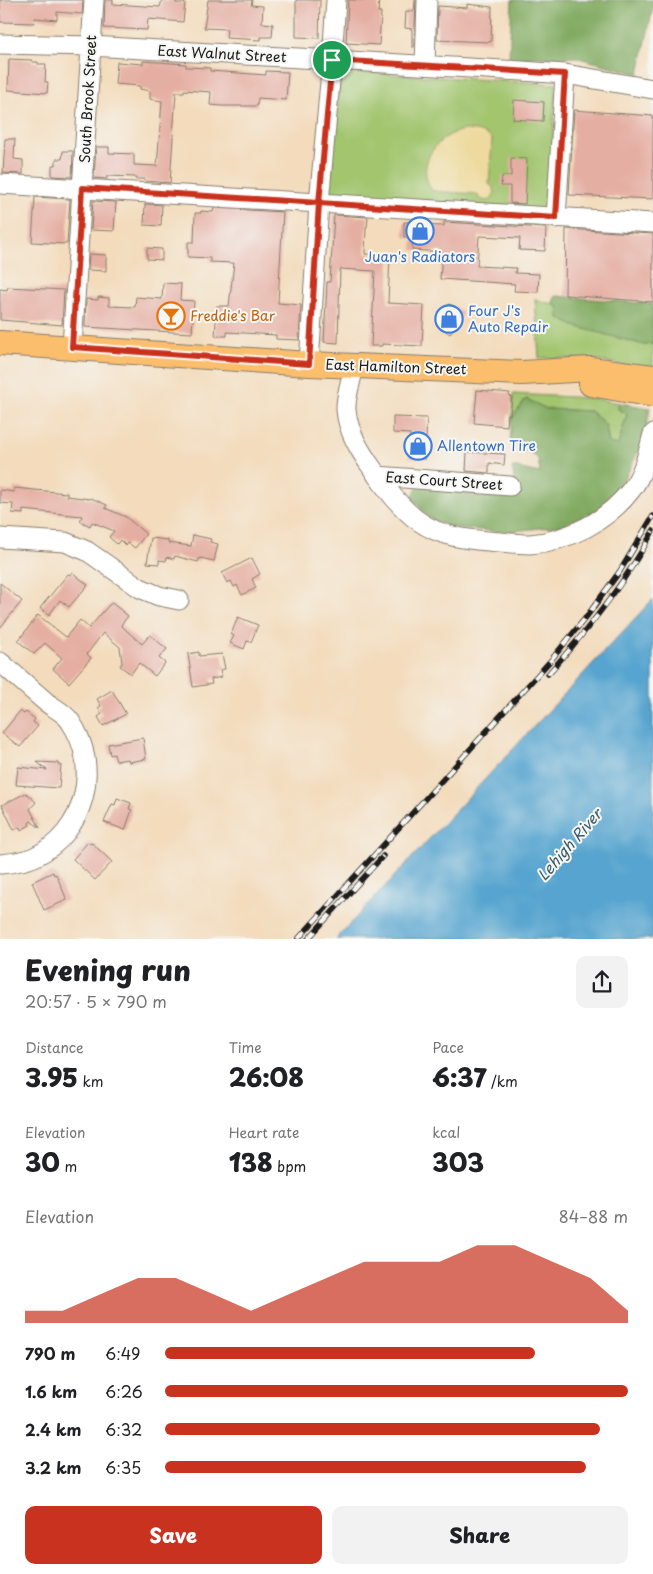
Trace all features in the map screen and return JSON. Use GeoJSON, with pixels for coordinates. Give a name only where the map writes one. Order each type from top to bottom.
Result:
{"type":"FeatureCollection","features":[{"type":"Feature","properties":{"kind":"main road","name":"East Hamilton Street"},"geometry":{"type":"LineString","coordinates":[[0,343],[354,366],[522,373],[590,369],[625,381]]}},
{"type":"Feature","properties":{"kind":"main road"},"geometry":{"type":"LineString","coordinates":[[625,381],[653,377]]}},
{"type":"Feature","properties":{"kind":"main road"},"geometry":{"type":"LineString","coordinates":[[625,381],[653,396]]}},
{"type":"Feature","properties":{"kind":"street","name":"South Brook Street"},"geometry":{"type":"LineString","coordinates":[[72,347],[94,0]]}},
{"type":"Feature","properties":{"kind":"street"},"geometry":{"type":"LineString","coordinates":[[309,364],[319,203],[336,0]]}},
{"type":"Feature","properties":{"kind":"street"},"geometry":{"type":"LineString","coordinates":[[425,65],[427,0]]}},
{"type":"Feature","properties":{"kind":"street","name":"East Walnut Street"},"geometry":{"type":"LineString","coordinates":[[0,44],[91,46],[565,74],[653,89]]}},
{"type":"Feature","properties":{"kind":"street"},"geometry":{"type":"LineString","coordinates":[[556,218],[565,74]]}},
{"type":"Feature","properties":{"kind":"street"},"geometry":{"type":"LineString","coordinates":[[0,184],[653,223]]}},
{"type":"Feature","properties":{"kind":"street"},"geometry":{"type":"LineString","coordinates":[[354,366],[346,409],[348,424],[354,440],[377,476],[400,503],[418,522],[439,533],[466,539],[530,544],[574,534],[614,509],[632,489],[648,452],[653,434]]}},
{"type":"Feature","properties":{"kind":"street","name":"East Court Street"},"geometry":{"type":"LineString","coordinates":[[377,476],[510,486]]}},
{"type":"Feature","properties":{"kind":"street"},"geometry":{"type":"LineString","coordinates":[[0,538],[66,542],[88,551],[140,588],[159,596],[179,600]]}},
{"type":"Feature","properties":{"kind":"street"},"geometry":{"type":"LineString","coordinates":[[0,662],[69,719],[82,742],[87,768],[86,787],[66,833],[33,858],[14,863],[0,864]]}},
{"type":"Feature","properties":{"kind":"green space"},"geometry":{"type":"Polygon","coordinates":[[[512,0],[653,0],[639,74],[575,57],[509,58],[512,0]]]}},
{"type":"Feature","properties":{"kind":"green space"},"geometry":{"type":"Polygon","coordinates":[[[340,71],[556,84],[549,210],[329,196],[340,71]]]}},
{"type":"Feature","properties":{"kind":"green space"},"geometry":{"type":"Polygon","coordinates":[[[556,296],[653,304],[653,344],[644,345],[574,326],[559,318],[558,306],[552,304],[556,296]]]}},
{"type":"Feature","properties":{"kind":"green space"},"geometry":{"type":"Polygon","coordinates":[[[535,299],[558,306],[644,345],[653,344],[653,370],[586,359],[539,358],[535,299]]]}},
{"type":"Feature","properties":{"kind":"green space"},"geometry":{"type":"Polygon","coordinates":[[[513,394],[590,398],[619,403],[618,409],[627,414],[618,445],[609,443],[605,424],[590,411],[547,409],[526,399],[512,418],[513,394]]]}},
{"type":"Feature","properties":{"kind":"green space"},"geometry":{"type":"Polygon","coordinates":[[[526,399],[547,409],[590,411],[605,424],[609,443],[618,445],[627,414],[618,409],[619,403],[650,408],[644,440],[622,484],[598,510],[560,526],[503,532],[449,527],[428,517],[412,498],[418,486],[516,491],[512,467],[540,473],[538,458],[510,440],[512,418],[526,399]]]}},
{"type":"Feature","properties":{"kind":"sand"},"geometry":{"type":"Polygon","coordinates":[[[464,130],[479,132],[492,139],[489,184],[495,192],[491,200],[480,199],[477,194],[432,191],[427,181],[427,161],[431,152],[445,138],[464,130]]]}},
{"type":"Feature","properties":{"kind":"water","name":"Lehigh River"},"geometry":{"type":"Polygon","coordinates":[[[653,599],[653,936],[651,939],[336,939],[653,599]]]}},
{"type":"Feature","properties":{"kind":"building"},"geometry":{"type":"Polygon","coordinates":[[[0,0],[83,0],[82,14],[57,12],[57,20],[35,18],[34,23],[0,22],[0,0]]]}},
{"type":"Feature","properties":{"kind":"building"},"geometry":{"type":"Polygon","coordinates":[[[105,0],[113,0],[113,4],[160,7],[162,0],[176,0],[176,3],[185,3],[183,22],[148,19],[147,30],[104,28],[105,0]]]}},
{"type":"Feature","properties":{"kind":"building"},"geometry":{"type":"Polygon","coordinates":[[[208,0],[252,0],[251,5],[263,6],[262,23],[273,24],[272,37],[261,37],[261,40],[226,38],[227,29],[204,28],[208,0]]]}},
{"type":"Feature","properties":{"kind":"building"},"geometry":{"type":"Polygon","coordinates":[[[296,0],[320,0],[319,38],[296,37],[296,0]]]}},
{"type":"Feature","properties":{"kind":"building"},"geometry":{"type":"Polygon","coordinates":[[[348,0],[379,0],[378,12],[381,12],[379,45],[346,43],[348,0]]]}},
{"type":"Feature","properties":{"kind":"building"},"geometry":{"type":"Polygon","coordinates":[[[415,0],[414,47],[412,47],[412,29],[405,28],[406,11],[414,11],[415,0]]]}},
{"type":"Feature","properties":{"kind":"building"},"geometry":{"type":"Polygon","coordinates":[[[467,4],[492,7],[491,42],[437,40],[438,6],[467,8],[467,4]]]}},
{"type":"Feature","properties":{"kind":"building"},"geometry":{"type":"Polygon","coordinates":[[[9,59],[32,60],[32,62],[38,62],[38,64],[46,64],[45,82],[48,82],[47,93],[8,90],[9,59]]]}},
{"type":"Feature","properties":{"kind":"building"},"geometry":{"type":"Polygon","coordinates":[[[143,61],[186,64],[186,67],[210,68],[210,71],[266,75],[266,71],[288,72],[286,100],[258,98],[257,106],[222,106],[210,105],[211,92],[184,90],[184,92],[176,92],[170,183],[145,181],[145,179],[135,179],[135,177],[107,176],[107,179],[94,178],[96,147],[109,147],[109,153],[134,154],[134,165],[157,166],[162,101],[150,99],[150,91],[140,89],[140,86],[115,84],[117,62],[143,64],[143,61]]]}},
{"type":"Feature","properties":{"kind":"building"},"geometry":{"type":"Polygon","coordinates":[[[514,100],[544,102],[543,121],[513,119],[514,100]]]}},
{"type":"Feature","properties":{"kind":"building"},"geometry":{"type":"Polygon","coordinates":[[[574,110],[653,116],[653,199],[569,195],[574,110]]]}},
{"type":"Feature","properties":{"kind":"building"},"geometry":{"type":"Polygon","coordinates":[[[5,139],[15,139],[14,159],[23,160],[23,174],[3,173],[5,139]]]}},
{"type":"Feature","properties":{"kind":"building"},"geometry":{"type":"Polygon","coordinates":[[[63,151],[73,151],[72,177],[52,176],[52,165],[56,165],[56,159],[62,159],[63,151]]]}},
{"type":"Feature","properties":{"kind":"building"},"geometry":{"type":"Polygon","coordinates":[[[511,158],[527,159],[525,204],[510,203],[510,186],[501,186],[502,176],[511,176],[511,158]]]}},
{"type":"Feature","properties":{"kind":"building"},"geometry":{"type":"Polygon","coordinates":[[[35,197],[70,199],[67,244],[32,242],[35,197]]]}},
{"type":"Feature","properties":{"kind":"building"},"geometry":{"type":"Polygon","coordinates":[[[93,201],[116,202],[114,231],[91,230],[93,201]]]}},
{"type":"Feature","properties":{"kind":"building"},"geometry":{"type":"Polygon","coordinates":[[[145,204],[162,205],[161,226],[144,225],[145,204]]]}},
{"type":"Feature","properties":{"kind":"building"},"geometry":{"type":"Polygon","coordinates":[[[214,208],[283,212],[278,303],[301,305],[299,340],[276,339],[276,335],[227,332],[227,336],[215,336],[217,306],[229,306],[234,263],[210,262],[210,258],[188,257],[188,242],[194,242],[195,213],[201,213],[201,211],[213,212],[214,208]]]}},
{"type":"Feature","properties":{"kind":"building"},"geometry":{"type":"Polygon","coordinates":[[[334,215],[368,217],[365,254],[390,255],[388,303],[424,305],[422,346],[382,344],[382,346],[371,346],[375,271],[340,269],[338,343],[324,342],[327,282],[330,282],[334,215]]]}},
{"type":"Feature","properties":{"kind":"building"},"geometry":{"type":"Polygon","coordinates":[[[404,222],[415,222],[415,225],[444,226],[444,222],[546,228],[545,251],[519,250],[520,238],[479,236],[477,266],[516,268],[515,273],[539,274],[538,292],[514,291],[515,284],[440,279],[442,252],[412,250],[413,238],[404,237],[404,222]]]}},
{"type":"Feature","properties":{"kind":"building"},"geometry":{"type":"Polygon","coordinates":[[[566,229],[653,234],[653,302],[565,295],[566,229]]]}},
{"type":"Feature","properties":{"kind":"building"},"geometry":{"type":"Polygon","coordinates":[[[147,248],[162,249],[162,260],[147,259],[147,248]]]}},
{"type":"Feature","properties":{"kind":"building"},"geometry":{"type":"Polygon","coordinates":[[[89,254],[106,255],[106,271],[88,270],[89,254]]]}},
{"type":"Feature","properties":{"kind":"building"},"geometry":{"type":"Polygon","coordinates":[[[163,283],[181,284],[180,300],[194,301],[192,333],[85,327],[86,299],[98,300],[98,297],[109,298],[109,306],[135,307],[136,297],[162,299],[163,283]]]}},
{"type":"Feature","properties":{"kind":"building"},"geometry":{"type":"Polygon","coordinates":[[[8,287],[64,290],[62,325],[0,320],[0,289],[7,290],[8,287]]]}},
{"type":"Feature","properties":{"kind":"building","name":"Four J's Auto Repair"},"geometry":{"type":"Polygon","coordinates":[[[449,304],[463,313],[450,334],[436,324],[449,304]]]}},
{"type":"Feature","properties":{"kind":"building"},"geometry":{"type":"Polygon","coordinates":[[[477,390],[510,393],[509,396],[512,397],[507,426],[474,423],[477,390]]]}},
{"type":"Feature","properties":{"kind":"building","name":"Allentown Tire"},"geometry":{"type":"Polygon","coordinates":[[[393,417],[427,418],[425,459],[409,458],[410,434],[393,433],[393,417]]]}},
{"type":"Feature","properties":{"kind":"building"},"geometry":{"type":"Polygon","coordinates":[[[467,452],[505,454],[504,465],[489,463],[489,473],[466,471],[467,452]]]}},
{"type":"Feature","properties":{"kind":"building"},"geometry":{"type":"Polygon","coordinates":[[[14,488],[67,493],[67,496],[91,498],[107,505],[105,508],[126,517],[146,534],[135,548],[128,543],[126,546],[120,540],[117,544],[109,537],[114,531],[92,522],[90,526],[80,521],[82,516],[23,510],[23,514],[12,513],[13,504],[0,503],[0,490],[14,492],[14,488]]]}},
{"type":"Feature","properties":{"kind":"building"},"geometry":{"type":"Polygon","coordinates":[[[193,535],[211,539],[210,542],[218,544],[214,561],[200,558],[198,562],[175,556],[174,559],[167,557],[166,561],[159,560],[159,564],[147,563],[151,538],[168,540],[168,543],[191,546],[193,535]]]}},
{"type":"Feature","properties":{"kind":"building"},"geometry":{"type":"Polygon","coordinates":[[[252,558],[260,574],[252,579],[256,588],[242,595],[237,585],[234,587],[231,581],[227,583],[222,573],[252,558]]]}},
{"type":"Feature","properties":{"kind":"building"},"geometry":{"type":"Polygon","coordinates":[[[72,572],[88,585],[69,607],[60,600],[49,615],[40,608],[68,574],[70,575],[72,572]]]}},
{"type":"Feature","properties":{"kind":"building"},"geometry":{"type":"Polygon","coordinates":[[[0,583],[22,601],[0,628],[0,583]]]}},
{"type":"Feature","properties":{"kind":"building"},"geometry":{"type":"Polygon","coordinates":[[[112,603],[128,616],[121,625],[142,644],[150,635],[167,649],[159,658],[165,663],[155,676],[139,663],[131,674],[120,666],[122,663],[120,647],[103,633],[87,654],[91,658],[69,683],[53,669],[62,658],[45,643],[34,654],[18,641],[38,615],[66,637],[80,620],[89,628],[112,603]]]}},
{"type":"Feature","properties":{"kind":"building"},"geometry":{"type":"Polygon","coordinates":[[[238,617],[258,625],[251,642],[247,641],[244,649],[230,643],[234,636],[231,634],[238,617]]]}},
{"type":"Feature","properties":{"kind":"building"},"geometry":{"type":"Polygon","coordinates":[[[199,652],[199,656],[222,654],[225,669],[220,670],[222,677],[211,679],[212,684],[193,687],[188,654],[199,652]]]}},
{"type":"Feature","properties":{"kind":"building"},"geometry":{"type":"Polygon","coordinates":[[[112,690],[126,714],[103,726],[98,717],[102,714],[98,708],[101,706],[97,699],[112,690]]]}},
{"type":"Feature","properties":{"kind":"building"},"geometry":{"type":"Polygon","coordinates":[[[20,711],[24,714],[26,712],[35,719],[33,722],[38,726],[20,747],[2,733],[20,711]]]}},
{"type":"Feature","properties":{"kind":"building"},"geometry":{"type":"Polygon","coordinates":[[[143,738],[146,759],[129,762],[128,759],[116,761],[114,754],[110,755],[108,744],[143,738]]]}},
{"type":"Feature","properties":{"kind":"building"},"geometry":{"type":"Polygon","coordinates":[[[37,762],[58,763],[58,765],[61,765],[59,788],[16,785],[18,767],[47,770],[37,762]]]}},
{"type":"Feature","properties":{"kind":"building"},"geometry":{"type":"Polygon","coordinates":[[[26,793],[36,802],[30,809],[40,828],[31,821],[30,825],[21,830],[20,827],[14,830],[2,805],[26,793]]]}},
{"type":"Feature","properties":{"kind":"building"},"geometry":{"type":"Polygon","coordinates":[[[117,798],[131,803],[129,809],[132,810],[125,830],[104,822],[112,804],[115,805],[117,798]]]}},
{"type":"Feature","properties":{"kind":"building"},"geometry":{"type":"Polygon","coordinates":[[[88,842],[92,843],[112,862],[95,880],[73,859],[88,842]]]}},
{"type":"Feature","properties":{"kind":"building"},"geometry":{"type":"Polygon","coordinates":[[[53,872],[54,875],[56,874],[67,900],[44,910],[32,882],[53,872]]]}},
{"type":"Feature","properties":{"kind":"railway"},"geometry":{"type":"LineString","coordinates":[[298,939],[551,660],[620,571],[653,516]]}},
{"type":"Feature","properties":{"kind":"railway"},"geometry":{"type":"LineString","coordinates":[[548,674],[605,606],[653,531]]}},
{"type":"Feature","properties":{"kind":"railway"},"geometry":{"type":"LineString","coordinates":[[308,939],[383,856]]}},
{"type":"Feature","properties":{"kind":"place","name":"Juan's Radiators"},"geometry":{"type":"Point","coordinates":[420,231]}},
{"type":"Feature","properties":{"kind":"place","name":"Freddie's Bar"},"geometry":{"type":"Point","coordinates":[171,316]}},
{"type":"Feature","properties":{"kind":"place","name":"Four J's Auto Repair"},"geometry":{"type":"Point","coordinates":[449,319]}},
{"type":"Feature","properties":{"kind":"place","name":"Allentown Tire"},"geometry":{"type":"Point","coordinates":[418,446]}},
{"type":"Feature","properties":{"kind":"route"},"geometry":{"type":"LineString","coordinates":[[332,60],[319,203],[309,364],[72,347],[82,188],[214,198],[319,203],[556,218],[565,74],[332,60]]}}]}
